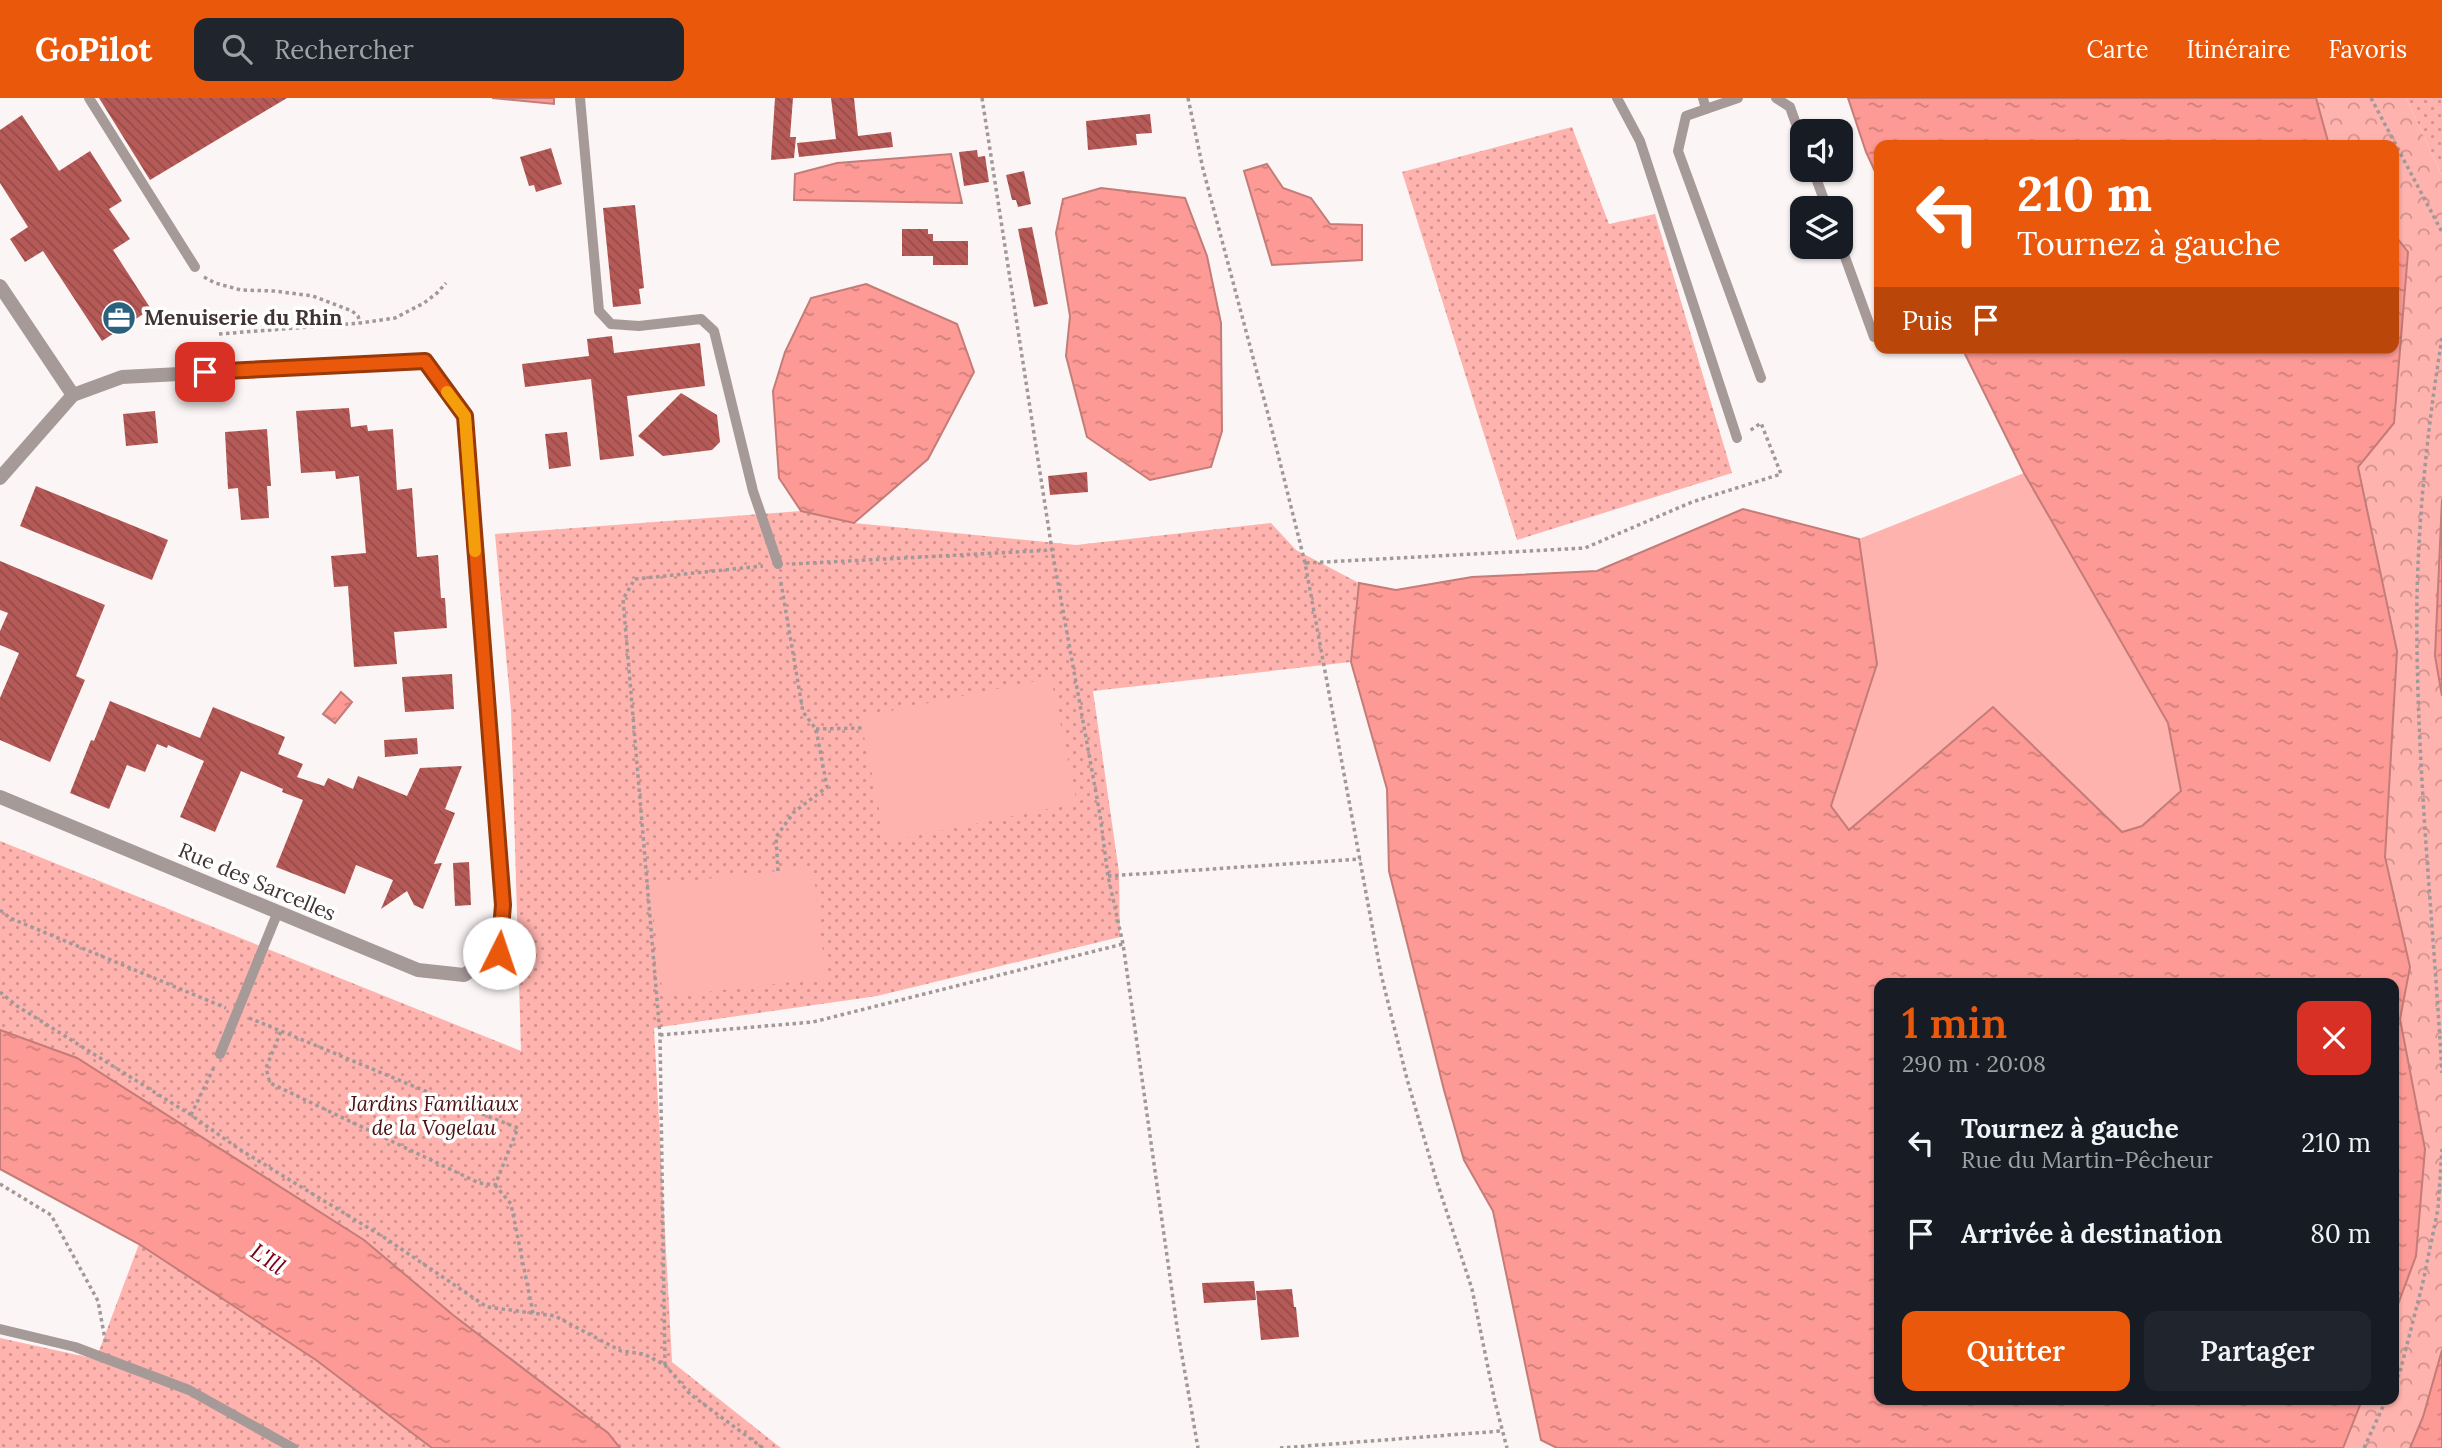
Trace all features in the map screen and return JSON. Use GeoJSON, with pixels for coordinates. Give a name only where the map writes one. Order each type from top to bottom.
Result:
{"type":"FeatureCollection","features":[{"type":"Feature","properties":{"kind":"street"},"geometry":{"type":"LineString","coordinates":[[0,286],[73,395],[0,478]]}},
{"type":"Feature","properties":{"kind":"street","name":"Rue des Sarcelles"},"geometry":{"type":"LineString","coordinates":[[0,797],[277,914],[418,970],[464,975],[499,953],[503,905],[465,416],[425,361],[122,377],[73,395]]}},
{"type":"Feature","properties":{"kind":"lane"},"geometry":{"type":"LineString","coordinates":[[89,98],[195,267]]}},
{"type":"Feature","properties":{"kind":"lane"},"geometry":{"type":"LineString","coordinates":[[580,98],[599,311],[611,324],[639,326],[701,319],[713,331],[754,491],[778,564]]}},
{"type":"Feature","properties":{"kind":"lane"},"geometry":{"type":"LineString","coordinates":[[1617,98],[1640,141],[1737,438]]}},
{"type":"Feature","properties":{"kind":"lane"},"geometry":{"type":"LineString","coordinates":[[1738,98],[1705,103],[1686,116],[1678,151],[1761,379]]}},
{"type":"Feature","properties":{"kind":"lane"},"geometry":{"type":"LineString","coordinates":[[1776,98],[1790,107],[1794,119]]}},
{"type":"Feature","properties":{"kind":"lane"},"geometry":{"type":"LineString","coordinates":[[1846,259],[1874,337]]}},
{"type":"Feature","properties":{"kind":"lane"},"geometry":{"type":"LineString","coordinates":[[220,1054],[277,914]]}},
{"type":"Feature","properties":{"kind":"lane"},"geometry":{"type":"LineString","coordinates":[[0,1329],[108,1357],[189,1390],[293,1448]]}},
{"type":"Feature","properties":{"kind":"path"},"geometry":{"type":"LineString","coordinates":[[982,98],[1052,550],[1100,816],[1108,876],[1123,944],[1177,1327],[1198,1448]]}},
{"type":"Feature","properties":{"kind":"path"},"geometry":{"type":"LineString","coordinates":[[1188,98],[1203,169],[1305,563],[1381,974],[1407,1079],[1472,1289],[1507,1448]]}},
{"type":"Feature","properties":{"kind":"path"},"geometry":{"type":"LineString","coordinates":[[2371,98],[2393,140]]}},
{"type":"Feature","properties":{"kind":"path"},"geometry":{"type":"LineString","coordinates":[[2399,151],[2442,232]]}},
{"type":"Feature","properties":{"kind":"path"},"geometry":{"type":"LineString","coordinates":[[195,267],[204,277],[227,288],[294,292],[313,296],[352,312],[358,316],[360,323]]}},
{"type":"Feature","properties":{"kind":"path"},"geometry":{"type":"LineString","coordinates":[[219,334],[395,318],[412,311],[437,293],[446,282]]}},
{"type":"Feature","properties":{"kind":"path"},"geometry":{"type":"LineString","coordinates":[[2442,338],[2425,454],[2417,596],[2420,746],[2442,1073]]}},
{"type":"Feature","properties":{"kind":"path"},"geometry":{"type":"LineString","coordinates":[[1305,563],[1585,548],[1692,502],[1780,474],[1760,423],[1737,438]]}},
{"type":"Feature","properties":{"kind":"path"},"geometry":{"type":"LineString","coordinates":[[665,1365],[660,1035],[623,599],[635,579],[778,564],[1052,550]]}},
{"type":"Feature","properties":{"kind":"path"},"geometry":{"type":"LineString","coordinates":[[778,564],[803,712],[816,729],[828,787],[794,811],[776,837],[778,871]]}},
{"type":"Feature","properties":{"kind":"path"},"geometry":{"type":"LineString","coordinates":[[816,729],[862,728]]}},
{"type":"Feature","properties":{"kind":"path"},"geometry":{"type":"LineString","coordinates":[[1108,876],[1361,859]]}},
{"type":"Feature","properties":{"kind":"path"},"geometry":{"type":"LineString","coordinates":[[0,910],[10,918],[518,1128],[495,1185]]}},
{"type":"Feature","properties":{"kind":"path"},"geometry":{"type":"LineString","coordinates":[[660,1035],[813,1022],[1123,944]]}},
{"type":"Feature","properties":{"kind":"path"},"geometry":{"type":"LineString","coordinates":[[0,992],[17,1006],[191,1115],[239,1149],[385,1238],[487,1307],[555,1316],[621,1351],[644,1354],[665,1365],[690,1394],[763,1448]]}},
{"type":"Feature","properties":{"kind":"path"},"geometry":{"type":"LineString","coordinates":[[281,1031],[266,1068],[270,1083],[479,1183],[495,1185],[511,1204],[533,1313]]}},
{"type":"Feature","properties":{"kind":"path"},"geometry":{"type":"LineString","coordinates":[[191,1115],[220,1054]]}},
{"type":"Feature","properties":{"kind":"path"},"geometry":{"type":"LineString","coordinates":[[2399,1374],[2423,1282],[2438,1209],[2442,1149]]}},
{"type":"Feature","properties":{"kind":"path"},"geometry":{"type":"LineString","coordinates":[[0,1184],[51,1215],[98,1301],[108,1357]]}},
{"type":"Feature","properties":{"kind":"path"},"geometry":{"type":"LineString","coordinates":[[2364,1448],[2384,1405]]}},
{"type":"Feature","properties":{"kind":"path"},"geometry":{"type":"LineString","coordinates":[[1280,1448],[1502,1431]]}},
{"type":"Feature","properties":{"kind":"green space"},"geometry":{"type":"Polygon","coordinates":[[[2316,98],[2406,98],[2442,175],[2442,499],[2435,656],[2442,696],[2442,1350],[2423,1417],[2410,1448],[2343,1448],[2360,1405],[2399,1405],[2399,1302],[2416,1256],[2425,1149],[2400,1019],[2410,967],[2385,857],[2397,651],[2358,466],[2394,423],[2408,252],[2399,240],[2399,140],[2328,140],[2316,98]]]}},
{"type":"Feature","properties":{"kind":"green space"},"geometry":{"type":"Polygon","coordinates":[[[2406,98],[2442,98],[2442,175],[2406,98]]]}},
{"type":"Feature","properties":{"kind":"green space"},"geometry":{"type":"Polygon","coordinates":[[[1572,127],[1609,224],[1655,214],[1732,473],[1517,540],[1402,172],[1572,127]]]}},
{"type":"Feature","properties":{"kind":"green space"},"geometry":{"type":"Polygon","coordinates":[[[2024,473],[2168,723],[2181,791],[2142,826],[2122,833],[1993,707],[1850,831],[1831,806],[1877,664],[1859,539],[2024,473]]]}},
{"type":"Feature","properties":{"kind":"green space","name":"Jardins Familiaux de la Vogelau"},"geometry":{"type":"Polygon","coordinates":[[[801,511],[854,523],[1076,545],[1271,523],[1296,550],[1359,583],[1351,662],[1093,691],[1119,872],[1120,937],[877,996],[654,1028],[672,1362],[781,1448],[620,1448],[608,1433],[453,1315],[364,1240],[77,1059],[0,1030],[0,841],[521,1051],[511,710],[495,534],[801,511]]]}},
{"type":"Feature","properties":{"kind":"green space"},"geometry":{"type":"Polygon","coordinates":[[[1051,678],[1077,803],[886,842],[860,717],[1051,678]]]}},
{"type":"Feature","properties":{"kind":"green space"},"geometry":{"type":"Polygon","coordinates":[[[813,867],[826,978],[663,997],[650,885],[813,867]]]}},
{"type":"Feature","properties":{"kind":"green space"},"geometry":{"type":"Polygon","coordinates":[[[139,1244],[316,1360],[432,1448],[0,1448],[0,1338],[96,1359],[139,1244]]]}},
{"type":"Feature","properties":{"kind":"water"},"geometry":{"type":"Polygon","coordinates":[[[492,98],[554,98],[554,104],[492,98]]]}},
{"type":"Feature","properties":{"kind":"water"},"geometry":{"type":"Polygon","coordinates":[[[1848,98],[2316,98],[2328,140],[1874,140],[1874,169],[1848,98]]]}},
{"type":"Feature","properties":{"kind":"water"},"geometry":{"type":"Polygon","coordinates":[[[951,154],[962,203],[794,200],[795,174],[837,163],[951,154]]]}},
{"type":"Feature","properties":{"kind":"water"},"geometry":{"type":"Polygon","coordinates":[[[1267,164],[1283,188],[1311,198],[1330,224],[1362,225],[1362,260],[1272,265],[1244,171],[1267,164]]]}},
{"type":"Feature","properties":{"kind":"water"},"geometry":{"type":"Polygon","coordinates":[[[1101,188],[1185,198],[1207,256],[1221,323],[1222,431],[1211,467],[1150,480],[1087,437],[1066,356],[1070,316],[1056,233],[1063,199],[1101,188]]]}},
{"type":"Feature","properties":{"kind":"water"},"geometry":{"type":"Polygon","coordinates":[[[2399,240],[2408,252],[2394,423],[2358,467],[2397,651],[2385,857],[2410,967],[2400,1019],[2425,1149],[2416,1256],[2399,1302],[2399,978],[1874,978],[1874,1405],[2360,1405],[2343,1448],[1557,1448],[1541,1440],[1493,1211],[1464,1160],[1389,871],[1387,789],[1351,662],[1359,583],[1396,590],[1472,577],[1597,571],[1743,509],[1859,539],[1877,664],[1831,806],[1849,830],[1993,707],[2122,832],[2142,826],[2181,791],[2168,723],[2024,473],[1965,354],[2399,354],[2399,240]]]}},
{"type":"Feature","properties":{"kind":"water"},"geometry":{"type":"Polygon","coordinates":[[[866,284],[957,324],[974,372],[928,459],[854,523],[801,511],[779,478],[773,391],[785,352],[811,298],[866,284]]]}},
{"type":"Feature","properties":{"kind":"water"},"geometry":{"type":"Polygon","coordinates":[[[2442,499],[2442,696],[2435,656],[2442,499]]]}},
{"type":"Feature","properties":{"kind":"water"},"geometry":{"type":"Polygon","coordinates":[[[341,692],[352,702],[335,723],[323,714],[341,692]]]}},
{"type":"Feature","properties":{"kind":"water","name":"L'Ill"},"geometry":{"type":"Polygon","coordinates":[[[0,1030],[77,1058],[364,1240],[453,1315],[608,1433],[620,1448],[432,1448],[316,1360],[139,1244],[0,1169],[0,1030]]]}},
{"type":"Feature","properties":{"kind":"water"},"geometry":{"type":"Polygon","coordinates":[[[2442,1350],[2442,1448],[2410,1448],[2423,1417],[2442,1350]]]}},
{"type":"Feature","properties":{"kind":"building"},"geometry":{"type":"Polygon","coordinates":[[[99,98],[287,98],[150,180],[99,98]]]}},
{"type":"Feature","properties":{"kind":"building"},"geometry":{"type":"Polygon","coordinates":[[[775,98],[793,98],[790,137],[796,137],[794,158],[771,160],[775,98]]]}},
{"type":"Feature","properties":{"kind":"building"},"geometry":{"type":"Polygon","coordinates":[[[831,98],[854,98],[858,136],[891,132],[893,147],[799,157],[797,143],[836,139],[831,98]]]}},
{"type":"Feature","properties":{"kind":"building"},"geometry":{"type":"Polygon","coordinates":[[[1150,114],[1152,133],[1136,134],[1137,145],[1088,150],[1086,121],[1150,114]]]}},
{"type":"Feature","properties":{"kind":"building"},"geometry":{"type":"Polygon","coordinates":[[[22,115],[59,171],[90,151],[122,201],[109,209],[130,239],[113,250],[151,309],[102,341],[43,251],[25,262],[10,239],[28,227],[0,183],[0,130],[22,115]]]}},
{"type":"Feature","properties":{"kind":"building"},"geometry":{"type":"Polygon","coordinates":[[[551,148],[562,184],[536,192],[534,185],[529,186],[520,157],[551,148]]]}},
{"type":"Feature","properties":{"kind":"building"},"geometry":{"type":"Polygon","coordinates":[[[977,150],[978,157],[985,156],[989,182],[964,186],[959,152],[977,150]]]}},
{"type":"Feature","properties":{"kind":"building"},"geometry":{"type":"Polygon","coordinates":[[[1024,171],[1031,204],[1018,207],[1016,200],[1012,200],[1006,175],[1024,171]]]}},
{"type":"Feature","properties":{"kind":"building"},"geometry":{"type":"Polygon","coordinates":[[[635,205],[644,288],[639,289],[641,304],[613,307],[603,208],[635,205]]]}},
{"type":"Feature","properties":{"kind":"building"},"geometry":{"type":"Polygon","coordinates":[[[1032,227],[1048,304],[1034,307],[1018,229],[1032,227]]]}},
{"type":"Feature","properties":{"kind":"building"},"geometry":{"type":"Polygon","coordinates":[[[902,229],[928,229],[928,234],[933,234],[933,241],[968,241],[968,265],[933,265],[933,256],[902,256],[902,229]]]}},
{"type":"Feature","properties":{"kind":"building"},"geometry":{"type":"Polygon","coordinates":[[[612,336],[614,353],[700,343],[705,386],[627,396],[634,456],[600,460],[591,379],[525,387],[522,364],[589,356],[587,339],[612,336]]]}},
{"type":"Feature","properties":{"kind":"building"},"geometry":{"type":"Polygon","coordinates":[[[681,393],[717,415],[720,442],[712,450],[663,456],[638,436],[681,393]]]}},
{"type":"Feature","properties":{"kind":"building"},"geometry":{"type":"Polygon","coordinates":[[[349,408],[351,427],[367,425],[368,431],[393,429],[397,490],[412,488],[417,557],[438,555],[441,598],[445,598],[447,628],[394,632],[397,664],[354,667],[348,586],[334,587],[331,556],[366,553],[359,476],[336,479],[335,471],[301,473],[296,411],[349,408]]]}},
{"type":"Feature","properties":{"kind":"building"},"geometry":{"type":"Polygon","coordinates":[[[155,411],[158,443],[126,446],[123,414],[155,411]]]}},
{"type":"Feature","properties":{"kind":"building"},"geometry":{"type":"Polygon","coordinates":[[[267,429],[271,486],[267,486],[269,518],[241,520],[238,488],[228,489],[225,432],[267,429]]]}},
{"type":"Feature","properties":{"kind":"building"},"geometry":{"type":"Polygon","coordinates":[[[567,432],[571,466],[549,469],[545,434],[567,432]]]}},
{"type":"Feature","properties":{"kind":"building"},"geometry":{"type":"Polygon","coordinates":[[[1087,472],[1088,492],[1050,495],[1048,476],[1087,472]]]}},
{"type":"Feature","properties":{"kind":"building"},"geometry":{"type":"Polygon","coordinates":[[[36,486],[168,540],[152,580],[20,526],[36,486]]]}},
{"type":"Feature","properties":{"kind":"building"},"geometry":{"type":"Polygon","coordinates":[[[0,561],[105,605],[76,676],[85,680],[50,762],[0,740],[0,698],[19,653],[0,645],[0,631],[8,613],[0,610],[0,561]]]}},
{"type":"Feature","properties":{"kind":"building"},"geometry":{"type":"Polygon","coordinates":[[[452,674],[454,709],[405,712],[402,677],[452,674]]]}},
{"type":"Feature","properties":{"kind":"building"},"geometry":{"type":"Polygon","coordinates":[[[110,701],[200,738],[213,707],[285,737],[278,754],[303,764],[297,777],[324,786],[328,778],[353,789],[358,776],[407,796],[420,768],[462,766],[445,809],[455,813],[434,864],[442,863],[423,909],[414,905],[407,891],[381,909],[393,880],[356,865],[345,894],[276,867],[303,800],[241,771],[215,832],[180,817],[204,761],[168,745],[167,748],[157,744],[145,772],[127,765],[109,809],[70,793],[110,701]]]}},
{"type":"Feature","properties":{"kind":"building"},"geometry":{"type":"Polygon","coordinates":[[[417,738],[418,754],[385,757],[384,740],[417,738]]]}},
{"type":"Feature","properties":{"kind":"building"},"geometry":{"type":"Polygon","coordinates":[[[469,862],[471,905],[455,906],[453,863],[469,862]]]}},
{"type":"Feature","properties":{"kind":"building"},"geometry":{"type":"Polygon","coordinates":[[[1254,1281],[1256,1300],[1204,1303],[1202,1283],[1254,1281]]]}},
{"type":"Feature","properties":{"kind":"building"},"geometry":{"type":"Polygon","coordinates":[[[1292,1289],[1299,1337],[1261,1340],[1256,1291],[1292,1289]]]}},
{"type":"Feature","properties":{"kind":"slow traffic"},"geometry":{"type":"LineString","coordinates":[[447,392],[465,416],[475,551]]}},
{"type":"Feature","properties":{"kind":"place","name":"Menuiserie du Rhin"},"geometry":{"type":"Point","coordinates":[119,318]}},
{"type":"Feature","properties":{"kind":"route"},"geometry":{"type":"LineString","coordinates":[[205,372],[425,361],[465,416],[503,905],[499,953]]}}]}
